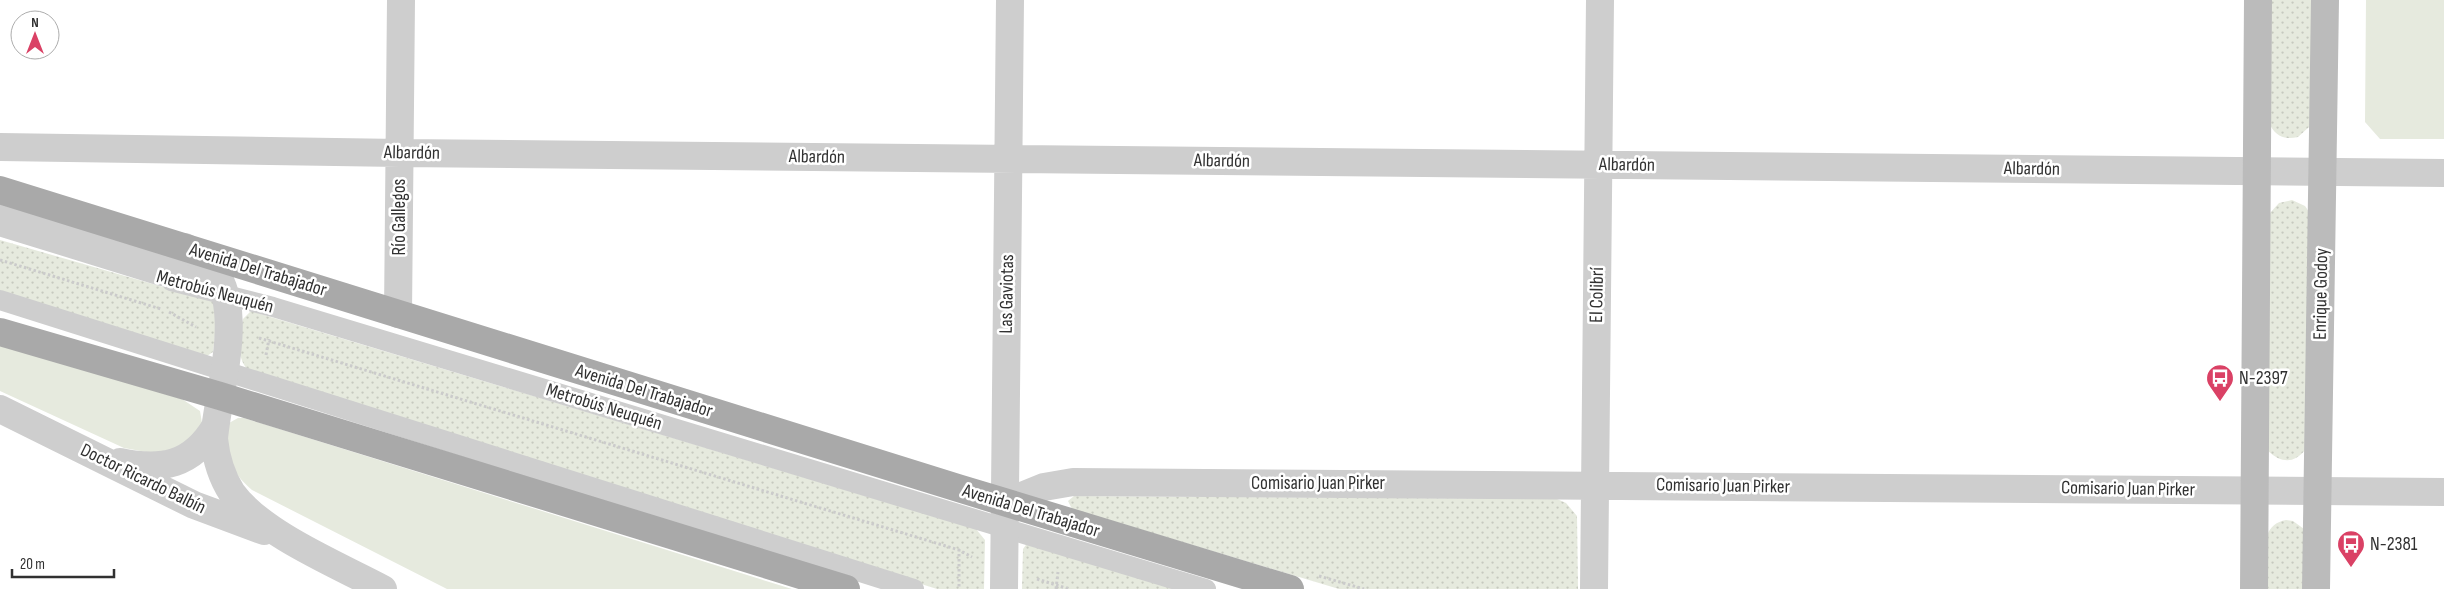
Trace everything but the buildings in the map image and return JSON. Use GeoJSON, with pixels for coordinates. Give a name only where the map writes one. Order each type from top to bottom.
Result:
{"type":"FeatureCollection","features":[{"type":"Feature","properties":{"kind":"main road"},"geometry":{"type":"LineString","coordinates":[[2254,589],[2258,0]]}},
{"type":"Feature","properties":{"kind":"main road","name":"Enrique Godoy"},"geometry":{"type":"LineString","coordinates":[[2316,589],[2325,0]]}},
{"type":"Feature","properties":{"kind":"main road","name":"Avenida Del Trabajador"},"geometry":{"type":"LineString","coordinates":[[0,190],[398,314],[1005,515],[1290,589]]}},
{"type":"Feature","properties":{"kind":"main road"},"geometry":{"type":"LineString","coordinates":[[0,332],[221,384],[846,589]]}},
{"type":"Feature","properties":{"kind":"street","name":"Río Gallegos"},"geometry":{"type":"LineString","coordinates":[[398,314],[401,0]]}},
{"type":"Feature","properties":{"kind":"street","name":"Las Gaviotas"},"geometry":{"type":"LineString","coordinates":[[1004,589],[1010,0]]}},
{"type":"Feature","properties":{"kind":"street","name":"El Colibrí"},"geometry":{"type":"LineString","coordinates":[[1594,589],[1600,0]]}},
{"type":"Feature","properties":{"kind":"street","name":"Albardón"},"geometry":{"type":"LineString","coordinates":[[0,147],[400,153],[2444,173]]}},
{"type":"Feature","properties":{"kind":"street"},"geometry":{"type":"LineString","coordinates":[[0,209],[205,273],[174,274],[156,270],[0,222]]}},
{"type":"Feature","properties":{"kind":"street","name":"Doctor Ricardo Balbín"},"geometry":{"type":"LineString","coordinates":[[185,247],[205,260],[213,270],[226,295],[230,319],[215,427],[216,453],[225,481],[232,493],[253,513],[290,540]]}},
{"type":"Feature","properties":{"kind":"street","name":"Doctor Ricardo Balbín"},"geometry":{"type":"LineString","coordinates":[[0,409],[194,505],[290,540],[383,589]]}},
{"type":"Feature","properties":{"kind":"street"},"geometry":{"type":"LineString","coordinates":[[85,451],[140,466],[175,463],[189,457],[200,447],[215,427]]}},
{"type":"Feature","properties":{"kind":"street","name":"Comisario Juan Pirker"},"geometry":{"type":"LineString","coordinates":[[1005,515],[1044,487],[1073,482],[1595,484],[2444,492]]}},
{"type":"Feature","properties":{"kind":"lane","name":"Metrobús Neuquén"},"geometry":{"type":"LineString","coordinates":[[0,229],[147,274],[292,313],[1005,515],[1206,589]]}},
{"type":"Feature","properties":{"kind":"lane"},"geometry":{"type":"LineString","coordinates":[[0,300],[221,384],[914,589]]}},
{"type":"Feature","properties":{"kind":"path"},"geometry":{"type":"LineString","coordinates":[[0,260],[168,311],[201,328]]}},
{"type":"Feature","properties":{"kind":"path"},"geometry":{"type":"LineString","coordinates":[[265,358],[269,332]]}},
{"type":"Feature","properties":{"kind":"path"},"geometry":{"type":"LineString","coordinates":[[250,335],[958,550],[976,560]]}},
{"type":"Feature","properties":{"kind":"path"},"geometry":{"type":"LineString","coordinates":[[958,541],[959,589]]}},
{"type":"Feature","properties":{"kind":"path"},"geometry":{"type":"LineString","coordinates":[[1317,575],[1364,589]]}},
{"type":"Feature","properties":{"kind":"path"},"geometry":{"type":"LineString","coordinates":[[1031,578],[1070,589]]}},
{"type":"Feature","properties":{"kind":"shaded area"},"geometry":{"type":"Polygon","coordinates":[[[2270,0],[2313,0],[2311,118],[2309,127],[2298,137],[2288,138],[2280,136],[2269,123],[2270,0]]]}},
{"type":"Feature","properties":{"kind":"shaded area"},"geometry":{"type":"Polygon","coordinates":[[[2366,0],[2444,0],[2444,139],[2380,139],[2365,122],[2366,0]]]}},
{"type":"Feature","properties":{"kind":"shaded area"},"geometry":{"type":"Polygon","coordinates":[[[2292,200],[2305,206],[2309,212],[2305,450],[2301,455],[2292,460],[2283,460],[2268,451],[2270,213],[2279,203],[2292,200]]]}},
{"type":"Feature","properties":{"kind":"shaded area"},"geometry":{"type":"Polygon","coordinates":[[[0,240],[212,301],[218,309],[213,352],[207,356],[0,291],[0,240]]]}},
{"type":"Feature","properties":{"kind":"shaded area"},"geometry":{"type":"Polygon","coordinates":[[[251,311],[976,529],[985,540],[984,589],[937,589],[251,372],[242,362],[240,355],[240,333],[243,319],[251,311]]]}},
{"type":"Feature","properties":{"kind":"shaded area"},"geometry":{"type":"Polygon","coordinates":[[[0,345],[182,399],[200,411],[202,423],[200,430],[180,448],[152,453],[124,448],[0,391],[0,345]]]}},
{"type":"Feature","properties":{"kind":"shaded area"},"geometry":{"type":"Polygon","coordinates":[[[238,418],[244,418],[792,589],[447,589],[252,490],[233,468],[228,452],[229,423],[238,418]]]}},
{"type":"Feature","properties":{"kind":"shaded area"},"geometry":{"type":"Polygon","coordinates":[[[1074,496],[1557,499],[1566,503],[1577,516],[1578,589],[1339,589],[1072,509],[1068,501],[1074,496]]]}},
{"type":"Feature","properties":{"kind":"shaded area"},"geometry":{"type":"Polygon","coordinates":[[[2286,520],[2293,521],[2304,529],[2307,589],[2264,589],[2263,558],[2266,538],[2276,523],[2286,520]]]}},
{"type":"Feature","properties":{"kind":"shaded area"},"geometry":{"type":"Polygon","coordinates":[[[1028,542],[1185,589],[1022,589],[1023,549],[1028,542]]]}},
{"type":"Feature","properties":{"kind":"place","name":"N-2397"},"geometry":{"type":"Point","coordinates":[2220,402]}},
{"type":"Feature","properties":{"kind":"place","name":"N-2381"},"geometry":{"type":"Point","coordinates":[2351,568]}}]}
